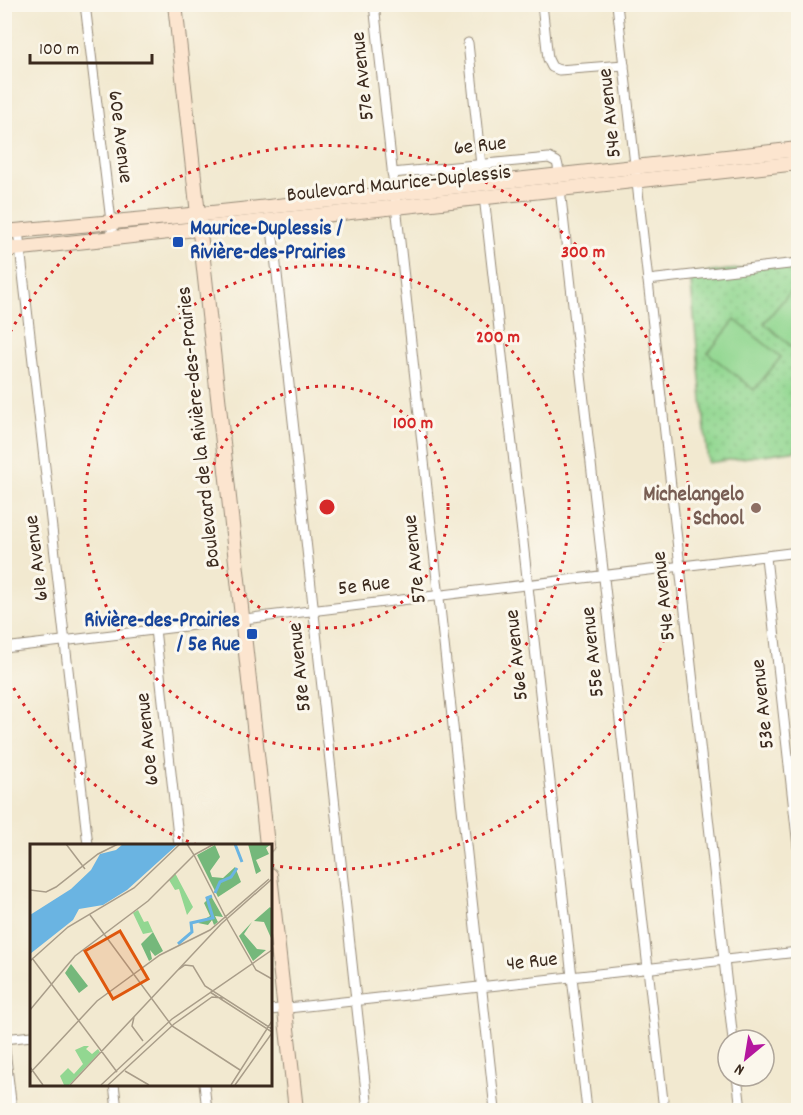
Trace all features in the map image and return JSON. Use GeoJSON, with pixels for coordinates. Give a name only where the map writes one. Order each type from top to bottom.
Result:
{"type":"FeatureCollection","features":[{"type":"Feature","properties":{"kind":"street","name":"60e Avenue"},"geometry":{"type":"LineString","coordinates":[[85,4],[113,238]]}},
{"type":"Feature","properties":{"kind":"street","name":"Boulevard de la Rivière-des-Prairies"},"geometry":{"type":"LineString","coordinates":[[175,4],[267,844]]}},
{"type":"Feature","properties":{"kind":"street","name":"57e Avenue"},"geometry":{"type":"LineString","coordinates":[[374,4],[495,1110]]}},
{"type":"Feature","properties":{"kind":"street"},"geometry":{"type":"LineString","coordinates":[[542,4],[548,60],[552,67],[559,70],[624,65]]}},
{"type":"Feature","properties":{"kind":"street","name":"54e Avenue"},"geometry":{"type":"LineString","coordinates":[[617,4],[732,1028]]}},
{"type":"Feature","properties":{"kind":"street","name":"56e Avenue"},"geometry":{"type":"LineString","coordinates":[[468,42],[587,1110]]}},
{"type":"Feature","properties":{"kind":"street","name":"Boulevard Maurice-Duplessis"},"geometry":{"type":"LineString","coordinates":[[636,174],[798,149]]}},
{"type":"Feature","properties":{"kind":"street","name":"6e Rue"},"geometry":{"type":"LineString","coordinates":[[392,173],[549,158],[557,162],[560,182]]}},
{"type":"Feature","properties":{"kind":"street","name":"Boulevard Maurice-Duplessis"},"geometry":{"type":"LineString","coordinates":[[4,250],[113,238],[198,221],[396,199],[636,174],[798,163]]}},
{"type":"Feature","properties":{"kind":"street","name":"55e Avenue"},"geometry":{"type":"LineString","coordinates":[[560,182],[664,1110]]}},
{"type":"Feature","properties":{"kind":"street","name":"Boulevard Maurice-Duplessis"},"geometry":{"type":"LineString","coordinates":[[11,231],[112,220],[271,219],[396,199]]}},
{"type":"Feature","properties":{"kind":"street","name":"58e Avenue"},"geometry":{"type":"LineString","coordinates":[[271,219],[368,1110]]}},
{"type":"Feature","properties":{"kind":"street","name":"61e Avenue"},"geometry":{"type":"LineString","coordinates":[[11,231],[20,248],[88,844]]}},
{"type":"Feature","properties":{"kind":"street"},"geometry":{"type":"LineString","coordinates":[[648,280],[798,263]]}},
{"type":"Feature","properties":{"kind":"street","name":"5e Rue"},"geometry":{"type":"LineString","coordinates":[[4,648],[798,552]]}},
{"type":"Feature","properties":{"kind":"street","name":"53e Avenue"},"geometry":{"type":"LineString","coordinates":[[766,557],[798,847]]}},
{"type":"Feature","properties":{"kind":"street","name":"60e Avenue"},"geometry":{"type":"LineString","coordinates":[[155,629],[179,844]]}},
{"type":"Feature","properties":{"kind":"street"},"geometry":{"type":"LineString","coordinates":[[272,893],[296,1110]]}},
{"type":"Feature","properties":{"kind":"street","name":"4e Rue"},"geometry":{"type":"LineString","coordinates":[[272,1010],[798,952]]}},
{"type":"Feature","properties":{"kind":"street"},"geometry":{"type":"LineString","coordinates":[[12,1110],[4,1040],[30,1036]]}},
{"type":"Feature","properties":{"kind":"street"},"geometry":{"type":"LineString","coordinates":[[114,1085],[117,1110]]}},
{"type":"Feature","properties":{"kind":"street"},"geometry":{"type":"LineString","coordinates":[[204,1085],[207,1110]]}},
{"type":"Feature","properties":{"kind":"street"},"geometry":{"type":"LineString","coordinates":[[738,1088],[741,1110]]}},
{"type":"Feature","properties":{"kind":"green space"},"geometry":{"type":"Polygon","coordinates":[[[798,263],[798,450],[708,463],[690,274],[798,263]]]}},
{"type":"Feature","properties":{"kind":"green space"},"geometry":{"type":"Polygon","coordinates":[[[795,286],[798,289],[798,352],[764,323],[795,286]]]}},
{"type":"Feature","properties":{"kind":"green space"},"geometry":{"type":"Polygon","coordinates":[[[735,320],[781,357],[754,390],[708,353],[735,320]]]}},
{"type":"Feature","properties":{"kind":"place","name":"Maurice-Duplessis / Rivière-des-Prairies"},"geometry":{"type":"Point","coordinates":[178,242]}},
{"type":"Feature","properties":{"kind":"place","name":"Michelangelo School"},"geometry":{"type":"Point","coordinates":[756,508]}},
{"type":"Feature","properties":{"kind":"place","name":"Rivière-des-Prairies / 5e Rue"},"geometry":{"type":"Point","coordinates":[252,634]}}]}
